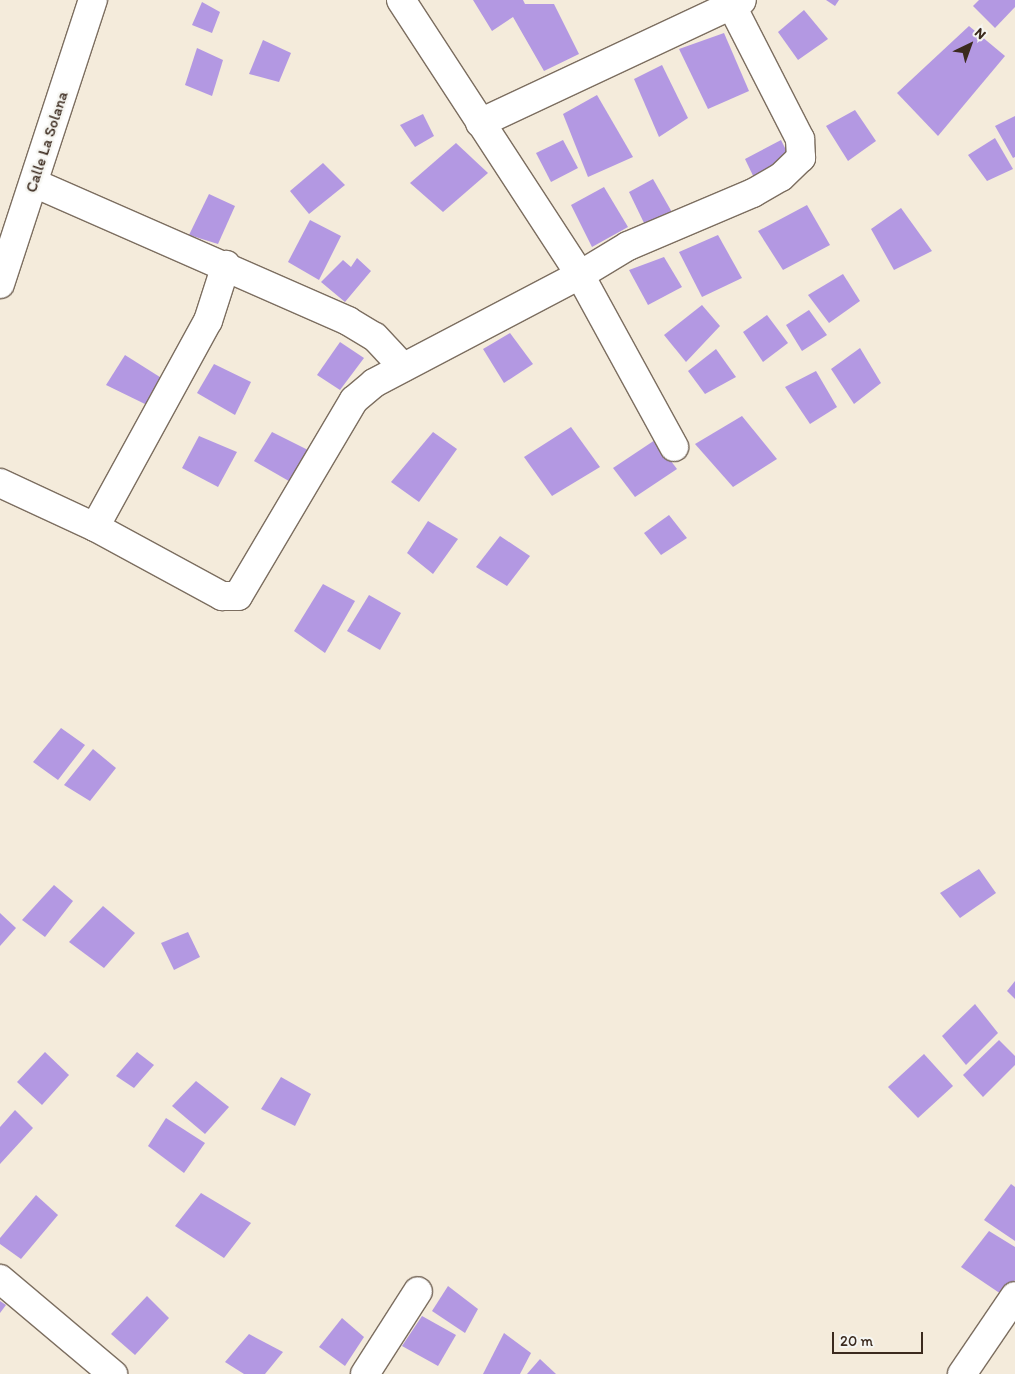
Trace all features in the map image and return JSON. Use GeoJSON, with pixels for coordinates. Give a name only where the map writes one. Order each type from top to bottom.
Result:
{"type":"FeatureCollection","features":[{"type":"Feature","properties":{"kind":"street","name":"Calle La Solana"},"geometry":{"type":"LineString","coordinates":[[0,284],[93,0]]}},
{"type":"Feature","properties":{"kind":"street"},"geometry":{"type":"LineString","coordinates":[[401,0],[580,275],[674,447]]}},
{"type":"Feature","properties":{"kind":"street"},"geometry":{"type":"LineString","coordinates":[[0,483],[95,527],[222,596],[238,596],[354,400],[403,367],[580,275],[628,246],[753,193],[781,177],[801,158],[800,139],[734,1],[480,123]]}},
{"type":"Feature","properties":{"kind":"street"},"geometry":{"type":"LineString","coordinates":[[34,183],[226,265],[348,321],[375,337],[403,367]]}},
{"type":"Feature","properties":{"kind":"street"},"geometry":{"type":"LineString","coordinates":[[95,527],[208,322],[226,265]]}},
{"type":"Feature","properties":{"kind":"street"},"geometry":{"type":"LineString","coordinates":[[0,1279],[113,1374]]}},
{"type":"Feature","properties":{"kind":"street"},"geometry":{"type":"LineString","coordinates":[[366,1374],[418,1291]]}},
{"type":"Feature","properties":{"kind":"street"},"geometry":{"type":"LineString","coordinates":[[962,1374],[1015,1296]]}},
{"type":"Feature","properties":{"kind":"building"},"geometry":{"type":"Polygon","coordinates":[[[473,0],[523,0],[525,4],[554,4],[579,54],[544,71],[513,17],[492,31],[473,0]]]}},
{"type":"Feature","properties":{"kind":"building"},"geometry":{"type":"Polygon","coordinates":[[[826,0],[839,0],[835,6],[826,0]]]}},
{"type":"Feature","properties":{"kind":"building"},"geometry":{"type":"Polygon","coordinates":[[[979,0],[1015,0],[1015,7],[995,28],[973,6],[979,0]]]}},
{"type":"Feature","properties":{"kind":"building"},"geometry":{"type":"Polygon","coordinates":[[[202,2],[220,12],[212,33],[192,25],[202,2]]]}},
{"type":"Feature","properties":{"kind":"building"},"geometry":{"type":"Polygon","coordinates":[[[804,10],[828,39],[798,60],[778,32],[804,10]]]}},
{"type":"Feature","properties":{"kind":"building"},"geometry":{"type":"Polygon","coordinates":[[[969,26],[1005,56],[938,136],[897,93],[969,26]]]}},
{"type":"Feature","properties":{"kind":"building"},"geometry":{"type":"Polygon","coordinates":[[[724,33],[749,91],[708,109],[679,49],[724,33]]]}},
{"type":"Feature","properties":{"kind":"building"},"geometry":{"type":"Polygon","coordinates":[[[263,40],[291,53],[279,82],[249,74],[263,40]]]}},
{"type":"Feature","properties":{"kind":"building"},"geometry":{"type":"Polygon","coordinates":[[[197,48],[223,60],[212,96],[185,85],[197,48]]]}},
{"type":"Feature","properties":{"kind":"building"},"geometry":{"type":"Polygon","coordinates":[[[662,65],[688,118],[659,137],[634,79],[662,65]]]}},
{"type":"Feature","properties":{"kind":"building"},"geometry":{"type":"Polygon","coordinates":[[[597,95],[633,157],[588,177],[563,114],[597,95]]]}},
{"type":"Feature","properties":{"kind":"building"},"geometry":{"type":"Polygon","coordinates":[[[855,110],[876,141],[848,161],[826,126],[855,110]]]}},
{"type":"Feature","properties":{"kind":"building"},"geometry":{"type":"Polygon","coordinates":[[[423,114],[434,136],[415,147],[400,125],[423,114]]]}},
{"type":"Feature","properties":{"kind":"building"},"geometry":{"type":"Polygon","coordinates":[[[1015,116],[1015,157],[1013,158],[995,126],[1015,116]]]}},
{"type":"Feature","properties":{"kind":"building"},"geometry":{"type":"Polygon","coordinates":[[[995,138],[1013,169],[987,181],[968,155],[995,138]]]}},
{"type":"Feature","properties":{"kind":"building"},"geometry":{"type":"Polygon","coordinates":[[[563,140],[578,168],[551,182],[536,153],[563,140]]]}},
{"type":"Feature","properties":{"kind":"building"},"geometry":{"type":"Polygon","coordinates":[[[781,140],[793,164],[757,184],[745,159],[781,140]]]}},
{"type":"Feature","properties":{"kind":"building"},"geometry":{"type":"Polygon","coordinates":[[[456,143],[488,173],[443,212],[410,183],[456,143]]]}},
{"type":"Feature","properties":{"kind":"building"},"geometry":{"type":"Polygon","coordinates":[[[323,163],[345,185],[309,214],[290,191],[323,163]]]}},
{"type":"Feature","properties":{"kind":"building"},"geometry":{"type":"Polygon","coordinates":[[[653,179],[673,214],[645,225],[629,192],[653,179]]]}},
{"type":"Feature","properties":{"kind":"building"},"geometry":{"type":"Polygon","coordinates":[[[604,187],[628,227],[592,247],[571,205],[604,187]]]}},
{"type":"Feature","properties":{"kind":"building"},"geometry":{"type":"Polygon","coordinates":[[[209,194],[235,206],[218,244],[189,235],[209,194]]]}},
{"type":"Feature","properties":{"kind":"building"},"geometry":{"type":"Polygon","coordinates":[[[807,205],[830,245],[783,270],[758,231],[807,205]]]}},
{"type":"Feature","properties":{"kind":"building"},"geometry":{"type":"Polygon","coordinates":[[[901,208],[932,251],[894,270],[871,229],[901,208]]]}},
{"type":"Feature","properties":{"kind":"building"},"geometry":{"type":"Polygon","coordinates":[[[310,220],[341,236],[319,280],[288,262],[310,220]]]}},
{"type":"Feature","properties":{"kind":"building"},"geometry":{"type":"Polygon","coordinates":[[[718,235],[742,278],[702,297],[679,252],[718,235]]]}},
{"type":"Feature","properties":{"kind":"building"},"geometry":{"type":"Polygon","coordinates":[[[664,257],[682,287],[648,305],[629,270],[664,257]]]}},
{"type":"Feature","properties":{"kind":"building"},"geometry":{"type":"Polygon","coordinates":[[[357,258],[371,271],[345,302],[321,282],[343,260],[351,267],[357,258]]]}},
{"type":"Feature","properties":{"kind":"building"},"geometry":{"type":"Polygon","coordinates":[[[843,274],[860,301],[829,323],[808,295],[843,274]]]}},
{"type":"Feature","properties":{"kind":"building"},"geometry":{"type":"Polygon","coordinates":[[[702,305],[720,326],[686,362],[664,335],[702,305]]]}},
{"type":"Feature","properties":{"kind":"building"},"geometry":{"type":"Polygon","coordinates":[[[809,310],[827,335],[802,351],[786,325],[809,310]]]}},
{"type":"Feature","properties":{"kind":"building"},"geometry":{"type":"Polygon","coordinates":[[[767,315],[788,343],[763,362],[743,332],[767,315]]]}},
{"type":"Feature","properties":{"kind":"building"},"geometry":{"type":"Polygon","coordinates":[[[510,333],[533,364],[504,383],[483,349],[510,333]]]}},
{"type":"Feature","properties":{"kind":"building"},"geometry":{"type":"Polygon","coordinates":[[[340,342],[364,358],[340,390],[317,375],[340,342]]]}},
{"type":"Feature","properties":{"kind":"building"},"geometry":{"type":"Polygon","coordinates":[[[860,348],[881,383],[854,404],[831,369],[860,348]]]}},
{"type":"Feature","properties":{"kind":"building"},"geometry":{"type":"Polygon","coordinates":[[[716,349],[736,377],[705,394],[688,371],[716,349]]]}},
{"type":"Feature","properties":{"kind":"building"},"geometry":{"type":"Polygon","coordinates":[[[125,355],[163,379],[147,405],[106,385],[125,355]]]}},
{"type":"Feature","properties":{"kind":"building"},"geometry":{"type":"Polygon","coordinates":[[[214,364],[251,382],[235,415],[197,393],[214,364]]]}},
{"type":"Feature","properties":{"kind":"building"},"geometry":{"type":"Polygon","coordinates":[[[816,371],[837,407],[810,424],[785,387],[816,371]]]}},
{"type":"Feature","properties":{"kind":"building"},"geometry":{"type":"Polygon","coordinates":[[[742,416],[777,459],[733,487],[695,444],[742,416]]]}},
{"type":"Feature","properties":{"kind":"building"},"geometry":{"type":"Polygon","coordinates":[[[571,427],[600,467],[552,496],[524,457],[571,427]]]}},
{"type":"Feature","properties":{"kind":"building"},"geometry":{"type":"Polygon","coordinates":[[[272,432],[312,452],[294,484],[254,461],[272,432]]]}},
{"type":"Feature","properties":{"kind":"building"},"geometry":{"type":"Polygon","coordinates":[[[433,432],[457,449],[419,502],[391,482],[433,432]]]}},
{"type":"Feature","properties":{"kind":"building"},"geometry":{"type":"Polygon","coordinates":[[[199,436],[237,452],[218,487],[182,468],[199,436]]]}},
{"type":"Feature","properties":{"kind":"building"},"geometry":{"type":"Polygon","coordinates":[[[655,440],[677,469],[635,497],[613,468],[655,440]]]}},
{"type":"Feature","properties":{"kind":"building"},"geometry":{"type":"Polygon","coordinates":[[[669,515],[687,538],[661,555],[644,533],[669,515]]]}},
{"type":"Feature","properties":{"kind":"building"},"geometry":{"type":"Polygon","coordinates":[[[428,521],[458,539],[433,574],[407,553],[428,521]]]}},
{"type":"Feature","properties":{"kind":"building"},"geometry":{"type":"Polygon","coordinates":[[[500,536],[530,556],[507,586],[476,567],[500,536]]]}},
{"type":"Feature","properties":{"kind":"building"},"geometry":{"type":"Polygon","coordinates":[[[323,584],[355,601],[325,653],[294,631],[323,584]]]}},
{"type":"Feature","properties":{"kind":"building"},"geometry":{"type":"Polygon","coordinates":[[[369,595],[401,613],[380,650],[347,631],[369,595]]]}},
{"type":"Feature","properties":{"kind":"building"},"geometry":{"type":"Polygon","coordinates":[[[61,728],[85,745],[58,780],[33,762],[61,728]]]}},
{"type":"Feature","properties":{"kind":"building"},"geometry":{"type":"Polygon","coordinates":[[[93,749],[116,768],[90,801],[64,785],[93,749]]]}},
{"type":"Feature","properties":{"kind":"building"},"geometry":{"type":"Polygon","coordinates":[[[979,869],[996,893],[960,918],[940,893],[979,869]]]}},
{"type":"Feature","properties":{"kind":"building"},"geometry":{"type":"Polygon","coordinates":[[[54,885],[73,901],[45,937],[22,920],[54,885]]]}},
{"type":"Feature","properties":{"kind":"building"},"geometry":{"type":"Polygon","coordinates":[[[103,906],[135,933],[104,968],[69,942],[103,906]]]}},
{"type":"Feature","properties":{"kind":"building"},"geometry":{"type":"Polygon","coordinates":[[[0,913],[16,928],[0,946],[0,913]]]}},
{"type":"Feature","properties":{"kind":"building"},"geometry":{"type":"Polygon","coordinates":[[[188,932],[200,957],[174,970],[161,943],[188,932]]]}},
{"type":"Feature","properties":{"kind":"building"},"geometry":{"type":"Polygon","coordinates":[[[1015,981],[1015,999],[1007,991],[1015,981]]]}},
{"type":"Feature","properties":{"kind":"building"},"geometry":{"type":"Polygon","coordinates":[[[975,1004],[998,1033],[966,1065],[942,1036],[975,1004]]]}},
{"type":"Feature","properties":{"kind":"building"},"geometry":{"type":"Polygon","coordinates":[[[999,1040],[1015,1056],[1015,1065],[983,1097],[963,1075],[999,1040]]]}},
{"type":"Feature","properties":{"kind":"building"},"geometry":{"type":"Polygon","coordinates":[[[45,1052],[69,1075],[42,1105],[17,1082],[45,1052]]]}},
{"type":"Feature","properties":{"kind":"building"},"geometry":{"type":"Polygon","coordinates":[[[137,1052],[154,1065],[134,1088],[116,1076],[137,1052]]]}},
{"type":"Feature","properties":{"kind":"building"},"geometry":{"type":"Polygon","coordinates":[[[924,1054],[953,1086],[918,1118],[888,1087],[924,1054]]]}},
{"type":"Feature","properties":{"kind":"building"},"geometry":{"type":"Polygon","coordinates":[[[281,1077],[311,1094],[295,1126],[261,1109],[281,1077]]]}},
{"type":"Feature","properties":{"kind":"building"},"geometry":{"type":"Polygon","coordinates":[[[196,1081],[229,1107],[205,1134],[172,1106],[196,1081]]]}},
{"type":"Feature","properties":{"kind":"building"},"geometry":{"type":"Polygon","coordinates":[[[15,1110],[33,1128],[0,1164],[0,1127],[15,1110]]]}},
{"type":"Feature","properties":{"kind":"building"},"geometry":{"type":"Polygon","coordinates":[[[166,1118],[205,1143],[184,1173],[148,1146],[166,1118]]]}},
{"type":"Feature","properties":{"kind":"building"},"geometry":{"type":"Polygon","coordinates":[[[1011,1184],[1015,1187],[1015,1241],[984,1220],[1011,1184]]]}},
{"type":"Feature","properties":{"kind":"building"},"geometry":{"type":"Polygon","coordinates":[[[201,1193],[251,1223],[224,1258],[175,1226],[201,1193]]]}},
{"type":"Feature","properties":{"kind":"building"},"geometry":{"type":"Polygon","coordinates":[[[36,1195],[58,1215],[21,1259],[0,1244],[0,1238],[36,1195]]]}},
{"type":"Feature","properties":{"kind":"building"},"geometry":{"type":"Polygon","coordinates":[[[989,1231],[1015,1247],[1015,1280],[1004,1296],[961,1267],[989,1231]]]}},
{"type":"Feature","properties":{"kind":"building"},"geometry":{"type":"Polygon","coordinates":[[[448,1286],[478,1309],[465,1333],[432,1311],[448,1286]]]}},
{"type":"Feature","properties":{"kind":"building"},"geometry":{"type":"Polygon","coordinates":[[[147,1296],[169,1318],[135,1355],[111,1334],[147,1296]]]}},
{"type":"Feature","properties":{"kind":"building"},"geometry":{"type":"Polygon","coordinates":[[[0,1301],[6,1305],[0,1313],[0,1301]]]}},
{"type":"Feature","properties":{"kind":"building"},"geometry":{"type":"Polygon","coordinates":[[[422,1316],[456,1335],[438,1366],[402,1346],[422,1316]]]}},
{"type":"Feature","properties":{"kind":"building"},"geometry":{"type":"Polygon","coordinates":[[[342,1318],[364,1337],[345,1366],[319,1347],[342,1318]]]}},
{"type":"Feature","properties":{"kind":"building"},"geometry":{"type":"Polygon","coordinates":[[[504,1333],[531,1353],[520,1374],[483,1374],[504,1333]]]}},
{"type":"Feature","properties":{"kind":"building"},"geometry":{"type":"Polygon","coordinates":[[[249,1334],[283,1352],[265,1374],[244,1374],[225,1362],[249,1334]]]}},
{"type":"Feature","properties":{"kind":"building"},"geometry":{"type":"Polygon","coordinates":[[[540,1359],[556,1374],[527,1374],[540,1359]]]}}]}
